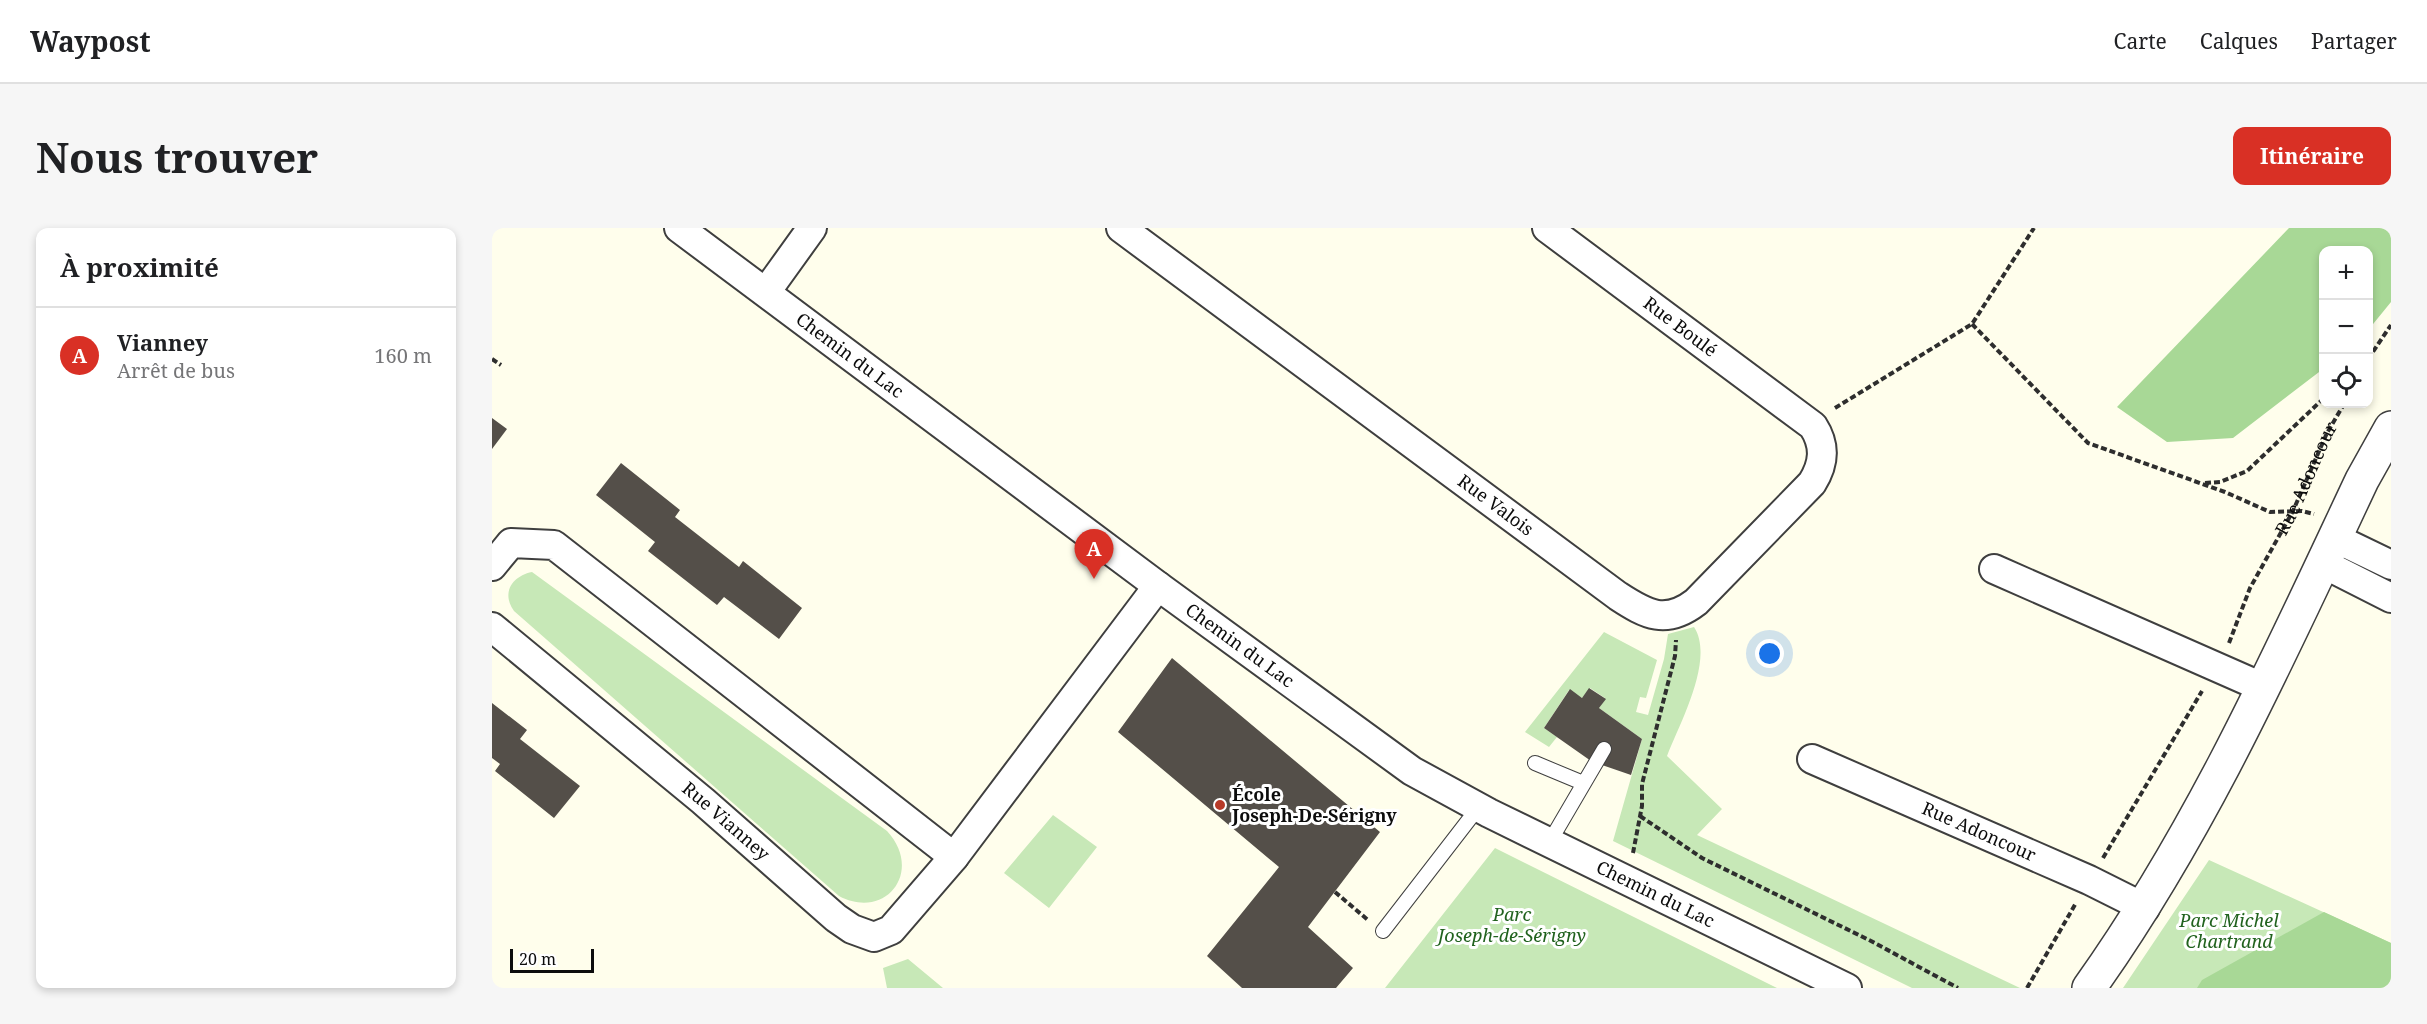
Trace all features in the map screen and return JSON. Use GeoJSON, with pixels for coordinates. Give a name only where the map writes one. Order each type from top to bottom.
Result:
{"type":"FeatureCollection","features":[{"type":"Feature","properties":{"kind":"street","name":"Chemin du Lac"},"geometry":{"type":"LineString","coordinates":[[679,228],[1158,586],[1412,771],[1478,808],[1847,988]]}},
{"type":"Feature","properties":{"kind":"street"},"geometry":{"type":"LineString","coordinates":[[766,292],[812,228]]}},
{"type":"Feature","properties":{"kind":"street","name":"Rue Valois"},"geometry":{"type":"LineString","coordinates":[[1121,228],[1618,596],[1656,615],[1677,614],[1696,602],[1812,483],[1822,460],[1820,419]]}},
{"type":"Feature","properties":{"kind":"street","name":"Rue Boulé"},"geometry":{"type":"LineString","coordinates":[[1547,228],[1820,419]]}},
{"type":"Feature","properties":{"kind":"street"},"geometry":{"type":"LineString","coordinates":[[2090,988],[2145,908],[2195,820],[2262,687],[2325,539],[2391,428]]}},
{"type":"Feature","properties":{"kind":"street"},"geometry":{"type":"LineString","coordinates":[[2325,539],[2391,565]]}},
{"type":"Feature","properties":{"kind":"street"},"geometry":{"type":"LineString","coordinates":[[2325,539],[2391,597]]}},
{"type":"Feature","properties":{"kind":"street"},"geometry":{"type":"LineString","coordinates":[[492,566],[511,543],[554,545],[954,857]]}},
{"type":"Feature","properties":{"kind":"street"},"geometry":{"type":"LineString","coordinates":[[1994,569],[2262,687]]}},
{"type":"Feature","properties":{"kind":"street","name":"Rue Vianney"},"geometry":{"type":"LineString","coordinates":[[492,627],[703,801],[836,918],[852,929],[874,937],[891,930],[954,857],[1158,586]]}},
{"type":"Feature","properties":{"kind":"street","name":"Rue Adoncour"},"geometry":{"type":"LineString","coordinates":[[1812,759],[2089,880],[2145,908]]}},
{"type":"Feature","properties":{"kind":"lane"},"geometry":{"type":"LineString","coordinates":[[1549,843],[1604,749]]}},
{"type":"Feature","properties":{"kind":"lane"},"geometry":{"type":"LineString","coordinates":[[1535,763],[1583,783]]}},
{"type":"Feature","properties":{"kind":"lane"},"geometry":{"type":"LineString","coordinates":[[1383,931],[1478,808]]}},
{"type":"Feature","properties":{"kind":"path"},"geometry":{"type":"LineString","coordinates":[[1820,419],[1972,324],[2034,228]]}},
{"type":"Feature","properties":{"kind":"path"},"geometry":{"type":"LineString","coordinates":[[1972,324],[2088,443],[2201,483],[2270,512],[2293,511],[2325,539]]}},
{"type":"Feature","properties":{"kind":"path"},"geometry":{"type":"LineString","coordinates":[[2371,354],[2391,325]]}},
{"type":"Feature","properties":{"kind":"path"},"geometry":{"type":"LineString","coordinates":[[492,359],[501,365]]}},
{"type":"Feature","properties":{"kind":"path"},"geometry":{"type":"LineString","coordinates":[[2201,483],[2220,482],[2247,471],[2319,404]]}},
{"type":"Feature","properties":{"kind":"path","name":"Rue Adoncour"},"geometry":{"type":"LineString","coordinates":[[2227,647],[2250,588],[2293,511],[2327,433],[2342,408]]}},
{"type":"Feature","properties":{"kind":"path"},"geometry":{"type":"LineString","coordinates":[[1632,854],[1640,816],[1642,784],[1675,656],[1676,634]]}},
{"type":"Feature","properties":{"kind":"path"},"geometry":{"type":"LineString","coordinates":[[2097,867],[2157,762],[2203,689]]}},
{"type":"Feature","properties":{"kind":"path"},"geometry":{"type":"LineString","coordinates":[[1640,816],[1702,858],[1861,936],[1958,988]]}},
{"type":"Feature","properties":{"kind":"path"},"geometry":{"type":"LineString","coordinates":[[1335,892],[1383,931]]}},
{"type":"Feature","properties":{"kind":"path"},"geometry":{"type":"LineString","coordinates":[[2028,988],[2081,893]]}},
{"type":"Feature","properties":{"kind":"green space"},"geometry":{"type":"Polygon","coordinates":[[[2289,228],[2391,228],[2391,302],[2373,324],[2373,246],[2319,246],[2319,372],[2233,438],[2167,442],[2117,407],[2289,228]]]}},
{"type":"Feature","properties":{"kind":"green space"},"geometry":{"type":"Polygon","coordinates":[[[532,572],[887,831],[897,846],[902,862],[900,876],[894,888],[885,897],[872,902],[856,902],[839,896],[514,611],[509,598],[511,586],[519,577],[532,572]]]}},
{"type":"Feature","properties":{"kind":"green space"},"geometry":{"type":"Polygon","coordinates":[[[1694,627],[1699,640],[1698,673],[1687,709],[1667,756],[1722,809],[1697,835],[2020,988],[1912,988],[1613,841],[1642,739],[1599,708],[1605,698],[1590,688],[1582,698],[1569,690],[1544,728],[1557,737],[1549,747],[1525,732],[1604,632],[1657,660],[1646,698],[1640,697],[1636,712],[1648,715],[1664,659],[1668,634],[1694,627]]]}},
{"type":"Feature","properties":{"kind":"green space"},"geometry":{"type":"Polygon","coordinates":[[[1053,815],[1097,847],[1049,908],[1004,873],[1053,815]]]}},
{"type":"Feature","properties":{"kind":"green space","name":"Parc Joseph-de-Sérigny"},"geometry":{"type":"Polygon","coordinates":[[[1495,848],[1777,988],[1385,988],[1495,848]]]}},
{"type":"Feature","properties":{"kind":"green space","name":"Parc Michel Chartrand"},"geometry":{"type":"Polygon","coordinates":[[[2209,860],[2391,943],[2391,988],[2123,988],[2209,860]]]}},
{"type":"Feature","properties":{"kind":"green space"},"geometry":{"type":"Polygon","coordinates":[[[2324,912],[2391,943],[2391,988],[2197,988],[2202,980],[2324,912]]]}},
{"type":"Feature","properties":{"kind":"green space"},"geometry":{"type":"Polygon","coordinates":[[[908,959],[943,988],[887,988],[883,968],[908,959]]]}},
{"type":"Feature","properties":{"kind":"building"},"geometry":{"type":"Polygon","coordinates":[[[492,418],[507,429],[492,449],[492,418]]]}},
{"type":"Feature","properties":{"kind":"building"},"geometry":{"type":"Polygon","coordinates":[[[621,463],[680,510],[675,517],[739,567],[743,561],[802,608],[779,639],[724,597],[717,605],[648,551],[655,542],[596,495],[621,463]]]}},
{"type":"Feature","properties":{"kind":"building"},"geometry":{"type":"Polygon","coordinates":[[[1172,658],[1380,832],[1308,927],[1353,968],[1336,988],[1242,988],[1207,956],[1279,867],[1118,732],[1172,658]]]}},
{"type":"Feature","properties":{"kind":"building"},"geometry":{"type":"Polygon","coordinates":[[[1589,688],[1606,699],[1599,708],[1642,739],[1631,775],[1602,765],[1612,749],[1604,743],[1591,761],[1544,728],[1570,689],[1582,698],[1589,688]]]}},
{"type":"Feature","properties":{"kind":"building"},"geometry":{"type":"Polygon","coordinates":[[[492,703],[527,730],[520,739],[580,786],[554,818],[495,771],[500,764],[492,758],[492,703]]]}},
{"type":"Feature","properties":{"kind":"place","name":"Vianney"},"geometry":{"type":"Point","coordinates":[1094,579]}},
{"type":"Feature","properties":{"kind":"place","name":"École Joseph-De-Sérigny"},"geometry":{"type":"Point","coordinates":[1220,805]}}]}
